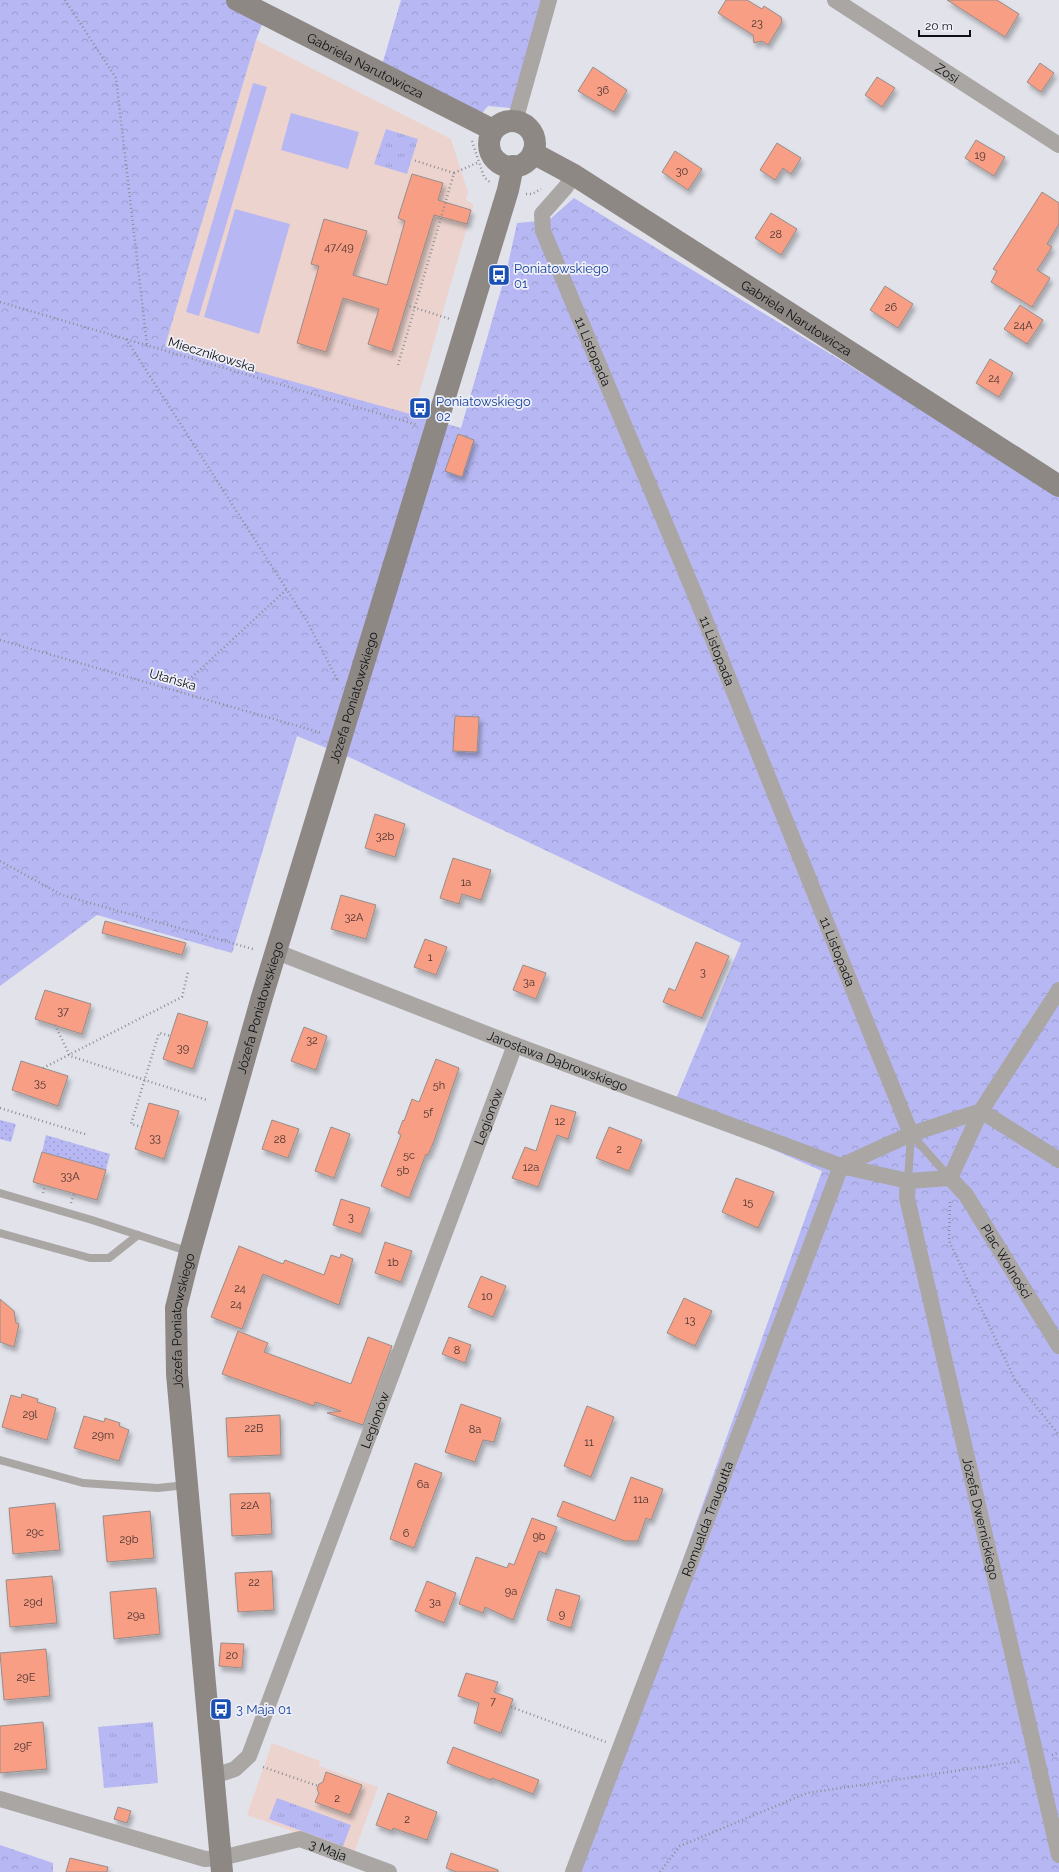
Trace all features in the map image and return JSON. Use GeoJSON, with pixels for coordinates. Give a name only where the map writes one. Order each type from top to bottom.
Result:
{"type":"FeatureCollection","features":[{"type":"Feature","properties":{"kind":"street","name":"Gabriela Narutowicza"},"geometry":{"type":"LineString","coordinates":[[237,0],[493,130]]}},
{"type":"Feature","properties":{"kind":"street"},"geometry":{"type":"LineString","coordinates":[[515,121],[549,0]]}},
{"type":"Feature","properties":{"kind":"street","name":"Zosi"},"geometry":{"type":"LineString","coordinates":[[835,0],[1059,145]]}},
{"type":"Feature","properties":{"kind":"street"},"geometry":{"type":"LineString","coordinates":[[515,121],[527,127],[532,133],[535,143],[533,153],[523,164],[513,166],[500,163],[492,154],[489,141],[493,130],[503,122],[515,121]]}},
{"type":"Feature","properties":{"kind":"street","name":"Gabriela Narutowicza"},"geometry":{"type":"LineString","coordinates":[[533,153],[574,175],[1059,486]]}},
{"type":"Feature","properties":{"kind":"street","name":"Józefa Poniatowskiego"},"geometry":{"type":"LineString","coordinates":[[221,1865],[177,1374],[176,1308],[190,1252],[262,997],[277,952],[508,190],[513,166]]}},
{"type":"Feature","properties":{"kind":"street","name":"11 Listopada"},"geometry":{"type":"LineString","coordinates":[[574,175],[565,188],[542,214],[543,231],[696,597],[911,1134]]}},
{"type":"Feature","properties":{"kind":"street","name":"Jarosława Dąbrowskiego"},"geometry":{"type":"LineString","coordinates":[[277,952],[515,1045],[840,1166],[908,1181],[950,1178]]}},
{"type":"Feature","properties":{"kind":"street"},"geometry":{"type":"LineString","coordinates":[[950,1178],[981,1111],[1059,990]]}},
{"type":"Feature","properties":{"kind":"street","name":"Legionów"},"geometry":{"type":"LineString","coordinates":[[214,1776],[235,1769],[249,1756],[515,1045]]}},
{"type":"Feature","properties":{"kind":"street"},"geometry":{"type":"LineString","coordinates":[[840,1166],[911,1134],[981,1111]]}},
{"type":"Feature","properties":{"kind":"street"},"geometry":{"type":"LineString","coordinates":[[981,1111],[1059,1160]]}},
{"type":"Feature","properties":{"kind":"street","name":"Romualda Traugutta"},"geometry":{"type":"LineString","coordinates":[[573,1872],[840,1166]]}},
{"type":"Feature","properties":{"kind":"street","name":"Plac Wolności"},"geometry":{"type":"LineString","coordinates":[[950,1178],[966,1195],[1059,1346]]}},
{"type":"Feature","properties":{"kind":"street","name":"Józefa Dwernickiego"},"geometry":{"type":"LineString","coordinates":[[908,1181],[907,1198],[1059,1854]]}},
{"type":"Feature","properties":{"kind":"street","name":"3 Maja"},"geometry":{"type":"LineString","coordinates":[[0,1799],[221,1865],[300,1839],[389,1872]]}},
{"type":"Feature","properties":{"kind":"lane"},"geometry":{"type":"LineString","coordinates":[[911,1134],[950,1178]]}},
{"type":"Feature","properties":{"kind":"lane"},"geometry":{"type":"LineString","coordinates":[[908,1181],[911,1134]]}},
{"type":"Feature","properties":{"kind":"lane"},"geometry":{"type":"LineString","coordinates":[[0,1193],[190,1252]]}},
{"type":"Feature","properties":{"kind":"lane"},"geometry":{"type":"LineString","coordinates":[[0,1234],[90,1258],[109,1258],[138,1235]]}},
{"type":"Feature","properties":{"kind":"lane"},"geometry":{"type":"LineString","coordinates":[[0,1460],[83,1483],[158,1488],[186,1485]]}},
{"type":"Feature","properties":{"kind":"path"},"geometry":{"type":"LineString","coordinates":[[65,0],[116,78],[147,345]]}},
{"type":"Feature","properties":{"kind":"path"},"geometry":{"type":"LineString","coordinates":[[470,135],[484,177],[488,182],[494,185]]}},
{"type":"Feature","properties":{"kind":"path"},"geometry":{"type":"LineString","coordinates":[[413,160],[454,173],[479,162]]}},
{"type":"Feature","properties":{"kind":"path"},"geometry":{"type":"LineString","coordinates":[[398,364],[454,173]]}},
{"type":"Feature","properties":{"kind":"path","name":"Miecznikowska"},"geometry":{"type":"LineString","coordinates":[[0,302],[418,425]]}},
{"type":"Feature","properties":{"kind":"path"},"geometry":{"type":"LineString","coordinates":[[406,305],[467,324]]}},
{"type":"Feature","properties":{"kind":"path"},"geometry":{"type":"LineString","coordinates":[[126,339],[307,621],[338,682]]}},
{"type":"Feature","properties":{"kind":"path"},"geometry":{"type":"LineString","coordinates":[[177,691],[286,589]]}},
{"type":"Feature","properties":{"kind":"path","name":"Ułańska"},"geometry":{"type":"LineString","coordinates":[[0,640],[341,738]]}},
{"type":"Feature","properties":{"kind":"path"},"geometry":{"type":"LineString","coordinates":[[0,861],[62,895],[253,949]]}},
{"type":"Feature","properties":{"kind":"path"},"geometry":{"type":"LineString","coordinates":[[43,1068],[70,1056],[182,997],[188,972]]}},
{"type":"Feature","properties":{"kind":"path"},"geometry":{"type":"LineString","coordinates":[[55,1025],[70,1056],[207,1100]]}},
{"type":"Feature","properties":{"kind":"path"},"geometry":{"type":"LineString","coordinates":[[142,1127],[131,1124],[159,1032],[171,1036]]}},
{"type":"Feature","properties":{"kind":"path"},"geometry":{"type":"LineString","coordinates":[[0,1108],[88,1135]]}},
{"type":"Feature","properties":{"kind":"path"},"geometry":{"type":"LineString","coordinates":[[950,1178],[949,1241],[1015,1380],[1059,1435]]}},
{"type":"Feature","properties":{"kind":"path"},"geometry":{"type":"LineString","coordinates":[[511,1707],[620,1747]]}},
{"type":"Feature","properties":{"kind":"path"},"geometry":{"type":"LineString","coordinates":[[660,1872],[680,1846],[807,1793],[1037,1759],[1059,1752]]}},
{"type":"Feature","properties":{"kind":"path"},"geometry":{"type":"LineString","coordinates":[[263,1767],[318,1786]]}},
{"type":"Feature","properties":{"kind":"shaded area"},"geometry":{"type":"Polygon","coordinates":[[[256,40],[451,139],[468,192],[466,200],[473,204],[473,207],[412,418],[165,346],[256,40]]]}},
{"type":"Feature","properties":{"kind":"shaded area"},"geometry":{"type":"Polygon","coordinates":[[[272,1743],[320,1761],[319,1766],[378,1787],[354,1853],[247,1815],[272,1743]]]}},
{"type":"Feature","properties":{"kind":"green space"},"geometry":{"type":"Polygon","coordinates":[[[0,0],[237,0],[266,14],[256,40],[165,346],[461,428],[507,269],[517,223],[549,220],[574,198],[1059,493],[1059,1872],[571,1872],[822,1171],[673,1106],[741,943],[351,758],[297,736],[232,953],[97,915],[0,986],[0,0]]]}},
{"type":"Feature","properties":{"kind":"green space"},"geometry":{"type":"Polygon","coordinates":[[[401,0],[550,0],[520,109],[488,106],[476,120],[380,72],[401,0]]]}},
{"type":"Feature","properties":{"kind":"green space"},"geometry":{"type":"Polygon","coordinates":[[[253,83],[267,87],[199,316],[186,312],[253,83]]]}},
{"type":"Feature","properties":{"kind":"green space"},"geometry":{"type":"Polygon","coordinates":[[[291,113],[359,132],[348,169],[281,150],[291,113]]]}},
{"type":"Feature","properties":{"kind":"green space"},"geometry":{"type":"Polygon","coordinates":[[[386,129],[418,139],[407,174],[374,164],[386,129]]]}},
{"type":"Feature","properties":{"kind":"green space"},"geometry":{"type":"Polygon","coordinates":[[[235,209],[290,224],[259,334],[204,317],[235,209]]]}},
{"type":"Feature","properties":{"kind":"green space"},"geometry":{"type":"Polygon","coordinates":[[[0,1120],[16,1124],[11,1142],[0,1139],[0,1120]]]}},
{"type":"Feature","properties":{"kind":"green space"},"geometry":{"type":"Polygon","coordinates":[[[46,1135],[110,1154],[106,1170],[42,1152],[46,1135]]]}},
{"type":"Feature","properties":{"kind":"green space"},"geometry":{"type":"Polygon","coordinates":[[[153,1722],[158,1783],[104,1788],[98,1727],[153,1722]]]}},
{"type":"Feature","properties":{"kind":"green space"},"geometry":{"type":"Polygon","coordinates":[[[277,1798],[351,1825],[343,1846],[269,1819],[277,1798]]]}},
{"type":"Feature","properties":{"kind":"green space"},"geometry":{"type":"Polygon","coordinates":[[[0,1845],[53,1863],[53,1872],[0,1872],[0,1845]]]}},
{"type":"Feature","properties":{"kind":"building"},"geometry":{"type":"Polygon","coordinates":[[[726,0],[747,0],[762,9],[764,6],[781,17],[782,22],[768,45],[762,41],[754,43],[753,35],[718,13],[726,0]]]}},
{"type":"Feature","properties":{"kind":"building"},"geometry":{"type":"Polygon","coordinates":[[[947,0],[997,0],[1019,14],[1005,37],[947,0]]]}},
{"type":"Feature","properties":{"kind":"building"},"geometry":{"type":"Polygon","coordinates":[[[1040,63],[1054,73],[1041,92],[1027,82],[1040,63]]]}},
{"type":"Feature","properties":{"kind":"building"},"geometry":{"type":"Polygon","coordinates":[[[593,67],[627,90],[614,112],[578,91],[593,67]]]}},
{"type":"Feature","properties":{"kind":"building"},"geometry":{"type":"Polygon","coordinates":[[[877,77],[895,88],[882,107],[865,95],[877,77]]]}},
{"type":"Feature","properties":{"kind":"building"},"geometry":{"type":"Polygon","coordinates":[[[976,140],[1005,157],[994,176],[965,158],[976,140]]]}},
{"type":"Feature","properties":{"kind":"building"},"geometry":{"type":"Polygon","coordinates":[[[777,143],[801,158],[791,174],[783,168],[775,180],[760,170],[777,143]]]}},
{"type":"Feature","properties":{"kind":"building"},"geometry":{"type":"Polygon","coordinates":[[[675,151],[702,169],[688,190],[662,172],[675,151]]]}},
{"type":"Feature","properties":{"kind":"building"},"geometry":{"type":"Polygon","coordinates":[[[412,174],[443,183],[438,200],[471,210],[467,224],[434,215],[392,352],[368,344],[379,309],[343,298],[326,352],[297,343],[319,266],[311,264],[324,219],[367,231],[353,275],[387,285],[405,221],[398,218],[412,174]]]}},
{"type":"Feature","properties":{"kind":"building"},"geometry":{"type":"Polygon","coordinates":[[[1042,192],[1059,203],[1059,224],[1047,244],[1052,247],[1037,270],[1050,278],[1032,307],[991,282],[997,271],[993,269],[1042,192]]]}},
{"type":"Feature","properties":{"kind":"building"},"geometry":{"type":"Polygon","coordinates":[[[771,213],[797,229],[781,255],[755,238],[771,213]]]}},
{"type":"Feature","properties":{"kind":"building"},"geometry":{"type":"Polygon","coordinates":[[[885,286],[913,304],[898,328],[870,310],[885,286]]]}},
{"type":"Feature","properties":{"kind":"building"},"geometry":{"type":"Polygon","coordinates":[[[1020,305],[1043,320],[1027,344],[1004,329],[1020,305]]]}},
{"type":"Feature","properties":{"kind":"building"},"geometry":{"type":"Polygon","coordinates":[[[990,359],[1013,373],[999,397],[976,383],[990,359]]]}},
{"type":"Feature","properties":{"kind":"building"},"geometry":{"type":"Polygon","coordinates":[[[458,434],[474,440],[462,477],[445,471],[458,434]]]}},
{"type":"Feature","properties":{"kind":"building"},"geometry":{"type":"Polygon","coordinates":[[[455,716],[479,717],[477,752],[453,751],[455,716]]]}},
{"type":"Feature","properties":{"kind":"building"},"geometry":{"type":"Polygon","coordinates":[[[375,814],[405,824],[395,857],[365,848],[375,814]]]}},
{"type":"Feature","properties":{"kind":"building"},"geometry":{"type":"Polygon","coordinates":[[[453,858],[491,870],[481,900],[462,894],[459,904],[440,898],[453,858]]]}},
{"type":"Feature","properties":{"kind":"building"},"geometry":{"type":"Polygon","coordinates":[[[341,895],[376,905],[366,939],[331,929],[341,895]]]}},
{"type":"Feature","properties":{"kind":"building"},"geometry":{"type":"Polygon","coordinates":[[[105,921],[186,943],[182,955],[102,933],[105,921]]]}},
{"type":"Feature","properties":{"kind":"building"},"geometry":{"type":"Polygon","coordinates":[[[425,939],[447,947],[436,975],[414,967],[425,939]]]}},
{"type":"Feature","properties":{"kind":"building"},"geometry":{"type":"Polygon","coordinates":[[[696,942],[729,956],[702,1018],[663,1002],[669,988],[675,991],[696,942]]]}},
{"type":"Feature","properties":{"kind":"building"},"geometry":{"type":"Polygon","coordinates":[[[523,965],[546,973],[536,999],[513,990],[523,965]]]}},
{"type":"Feature","properties":{"kind":"building"},"geometry":{"type":"Polygon","coordinates":[[[45,990],[91,1004],[82,1034],[35,1019],[45,990]]]}},
{"type":"Feature","properties":{"kind":"building"},"geometry":{"type":"Polygon","coordinates":[[[178,1013],[208,1022],[193,1069],[163,1059],[178,1013]]]}},
{"type":"Feature","properties":{"kind":"building"},"geometry":{"type":"Polygon","coordinates":[[[304,1027],[327,1036],[316,1070],[291,1061],[304,1027]]]}},
{"type":"Feature","properties":{"kind":"building"},"geometry":{"type":"Polygon","coordinates":[[[436,1059],[459,1068],[434,1141],[428,1155],[426,1154],[409,1198],[381,1186],[401,1135],[398,1133],[412,1099],[419,1102],[436,1059]]]}},
{"type":"Feature","properties":{"kind":"building"},"geometry":{"type":"Polygon","coordinates":[[[21,1061],[68,1076],[58,1106],[12,1090],[21,1061]]]}},
{"type":"Feature","properties":{"kind":"building"},"geometry":{"type":"Polygon","coordinates":[[[149,1103],[179,1111],[164,1159],[135,1149],[149,1103]]]}},
{"type":"Feature","properties":{"kind":"building"},"geometry":{"type":"Polygon","coordinates":[[[551,1105],[576,1112],[568,1139],[557,1135],[538,1187],[512,1178],[525,1147],[536,1151],[551,1105]]]}},
{"type":"Feature","properties":{"kind":"building"},"geometry":{"type":"Polygon","coordinates":[[[272,1120],[299,1129],[288,1158],[262,1149],[272,1120]]]}},
{"type":"Feature","properties":{"kind":"building"},"geometry":{"type":"Polygon","coordinates":[[[331,1127],[350,1134],[334,1178],[315,1171],[331,1127]]]}},
{"type":"Feature","properties":{"kind":"building"},"geometry":{"type":"Polygon","coordinates":[[[609,1127],[642,1140],[629,1171],[596,1158],[609,1127]]]}},
{"type":"Feature","properties":{"kind":"building"},"geometry":{"type":"Polygon","coordinates":[[[42,1152],[106,1170],[97,1200],[33,1182],[42,1152]]]}},
{"type":"Feature","properties":{"kind":"building"},"geometry":{"type":"Polygon","coordinates":[[[736,1178],[774,1192],[758,1228],[722,1212],[736,1178]]]}},
{"type":"Feature","properties":{"kind":"building"},"geometry":{"type":"Polygon","coordinates":[[[341,1199],[370,1208],[361,1234],[333,1225],[341,1199]]]}},
{"type":"Feature","properties":{"kind":"building"},"geometry":{"type":"Polygon","coordinates":[[[385,1242],[412,1251],[401,1282],[375,1273],[385,1242]]]}},
{"type":"Feature","properties":{"kind":"building"},"geometry":{"type":"Polygon","coordinates":[[[239,1246],[283,1264],[285,1260],[324,1275],[331,1255],[340,1258],[341,1254],[353,1259],[339,1305],[263,1274],[242,1329],[211,1317],[239,1246]]]}},
{"type":"Feature","properties":{"kind":"building"},"geometry":{"type":"Polygon","coordinates":[[[481,1276],[506,1286],[493,1317],[468,1307],[481,1276]]]}},
{"type":"Feature","properties":{"kind":"building"},"geometry":{"type":"Polygon","coordinates":[[[684,1298],[712,1311],[695,1346],[667,1333],[684,1298]]]}},
{"type":"Feature","properties":{"kind":"building"},"geometry":{"type":"Polygon","coordinates":[[[0,1299],[14,1311],[16,1323],[19,1324],[14,1347],[0,1342],[0,1299]]]}},
{"type":"Feature","properties":{"kind":"building"},"geometry":{"type":"Polygon","coordinates":[[[238,1331],[268,1343],[264,1352],[351,1384],[368,1337],[392,1346],[363,1425],[327,1413],[341,1411],[315,1402],[314,1406],[222,1374],[238,1331]]]}},
{"type":"Feature","properties":{"kind":"building"},"geometry":{"type":"Polygon","coordinates":[[[449,1337],[471,1345],[465,1363],[442,1354],[449,1337]]]}},
{"type":"Feature","properties":{"kind":"building"},"geometry":{"type":"Polygon","coordinates":[[[22,1394],[38,1399],[37,1402],[56,1408],[47,1440],[2,1427],[11,1395],[21,1398],[22,1394]]]}},
{"type":"Feature","properties":{"kind":"building"},"geometry":{"type":"Polygon","coordinates":[[[461,1404],[501,1418],[494,1442],[483,1440],[475,1462],[445,1452],[461,1404]]]}},
{"type":"Feature","properties":{"kind":"building"},"geometry":{"type":"Polygon","coordinates":[[[587,1406],[614,1417],[591,1477],[564,1466],[587,1406]]]}},
{"type":"Feature","properties":{"kind":"building"},"geometry":{"type":"Polygon","coordinates":[[[280,1415],[281,1455],[228,1457],[226,1418],[280,1415]]]}},
{"type":"Feature","properties":{"kind":"building"},"geometry":{"type":"Polygon","coordinates":[[[84,1416],[104,1422],[105,1418],[120,1423],[119,1426],[129,1430],[119,1461],[74,1448],[84,1416]]]}},
{"type":"Feature","properties":{"kind":"building"},"geometry":{"type":"Polygon","coordinates":[[[415,1463],[442,1473],[414,1548],[390,1539],[415,1463]]]}},
{"type":"Feature","properties":{"kind":"building"},"geometry":{"type":"Polygon","coordinates":[[[631,1477],[663,1489],[651,1520],[646,1518],[638,1541],[625,1541],[557,1516],[563,1501],[615,1521],[631,1477]]]}},
{"type":"Feature","properties":{"kind":"building"},"geometry":{"type":"Polygon","coordinates":[[[270,1493],[272,1534],[232,1536],[230,1494],[270,1493]]]}},
{"type":"Feature","properties":{"kind":"building"},"geometry":{"type":"Polygon","coordinates":[[[55,1503],[60,1550],[13,1554],[9,1508],[55,1503]]]}},
{"type":"Feature","properties":{"kind":"building"},"geometry":{"type":"Polygon","coordinates":[[[150,1511],[154,1558],[107,1562],[103,1516],[150,1511]]]}},
{"type":"Feature","properties":{"kind":"building"},"geometry":{"type":"Polygon","coordinates":[[[532,1518],[557,1527],[546,1554],[539,1551],[513,1620],[485,1607],[483,1613],[459,1604],[476,1557],[507,1568],[509,1563],[514,1565],[532,1518]]]}},
{"type":"Feature","properties":{"kind":"building"},"geometry":{"type":"Polygon","coordinates":[[[272,1571],[274,1610],[238,1612],[235,1573],[272,1571]]]}},
{"type":"Feature","properties":{"kind":"building"},"geometry":{"type":"Polygon","coordinates":[[[52,1576],[57,1623],[10,1627],[6,1580],[52,1576]]]}},
{"type":"Feature","properties":{"kind":"building"},"geometry":{"type":"Polygon","coordinates":[[[427,1581],[456,1593],[444,1623],[415,1611],[427,1581]]]}},
{"type":"Feature","properties":{"kind":"building"},"geometry":{"type":"Polygon","coordinates":[[[156,1588],[160,1634],[114,1639],[110,1592],[156,1588]]]}},
{"type":"Feature","properties":{"kind":"building"},"geometry":{"type":"Polygon","coordinates":[[[556,1589],[580,1596],[571,1628],[547,1620],[556,1589]]]}},
{"type":"Feature","properties":{"kind":"building"},"geometry":{"type":"Polygon","coordinates":[[[221,1643],[244,1644],[242,1668],[219,1666],[221,1643]]]}},
{"type":"Feature","properties":{"kind":"building"},"geometry":{"type":"Polygon","coordinates":[[[46,1649],[50,1696],[4,1700],[0,1653],[46,1649]]]}},
{"type":"Feature","properties":{"kind":"building"},"geometry":{"type":"Polygon","coordinates":[[[466,1673],[498,1682],[494,1692],[513,1699],[501,1733],[474,1723],[479,1703],[458,1696],[466,1673]]]}},
{"type":"Feature","properties":{"kind":"building"},"geometry":{"type":"Polygon","coordinates":[[[43,1722],[47,1769],[0,1773],[0,1726],[43,1722]]]}},
{"type":"Feature","properties":{"kind":"building"},"geometry":{"type":"Polygon","coordinates":[[[453,1747],[539,1780],[533,1794],[447,1763],[453,1747]]]}},
{"type":"Feature","properties":{"kind":"building"},"geometry":{"type":"Polygon","coordinates":[[[326,1772],[362,1785],[350,1815],[315,1802],[319,1793],[317,1789],[319,1784],[323,1782],[326,1772]]]}},
{"type":"Feature","properties":{"kind":"building"},"geometry":{"type":"Polygon","coordinates":[[[388,1793],[437,1812],[427,1840],[393,1828],[392,1831],[376,1825],[388,1793]]]}},
{"type":"Feature","properties":{"kind":"building"},"geometry":{"type":"Polygon","coordinates":[[[118,1807],[131,1811],[127,1823],[114,1819],[118,1807]]]}},
{"type":"Feature","properties":{"kind":"building"},"geometry":{"type":"Polygon","coordinates":[[[451,1853],[498,1870],[498,1872],[457,1872],[446,1868],[451,1853]]]}},
{"type":"Feature","properties":{"kind":"building"},"geometry":{"type":"Polygon","coordinates":[[[70,1858],[108,1867],[107,1872],[66,1872],[70,1858]]]}},
{"type":"Feature","properties":{"kind":"place","name":"Poniatowskiego 01"},"geometry":{"type":"Point","coordinates":[499,275]}},
{"type":"Feature","properties":{"kind":"place","name":"Poniatowskiego 02"},"geometry":{"type":"Point","coordinates":[420,408]}},
{"type":"Feature","properties":{"kind":"place","name":"3 Maja 01"},"geometry":{"type":"Point","coordinates":[221,1709]}}]}
